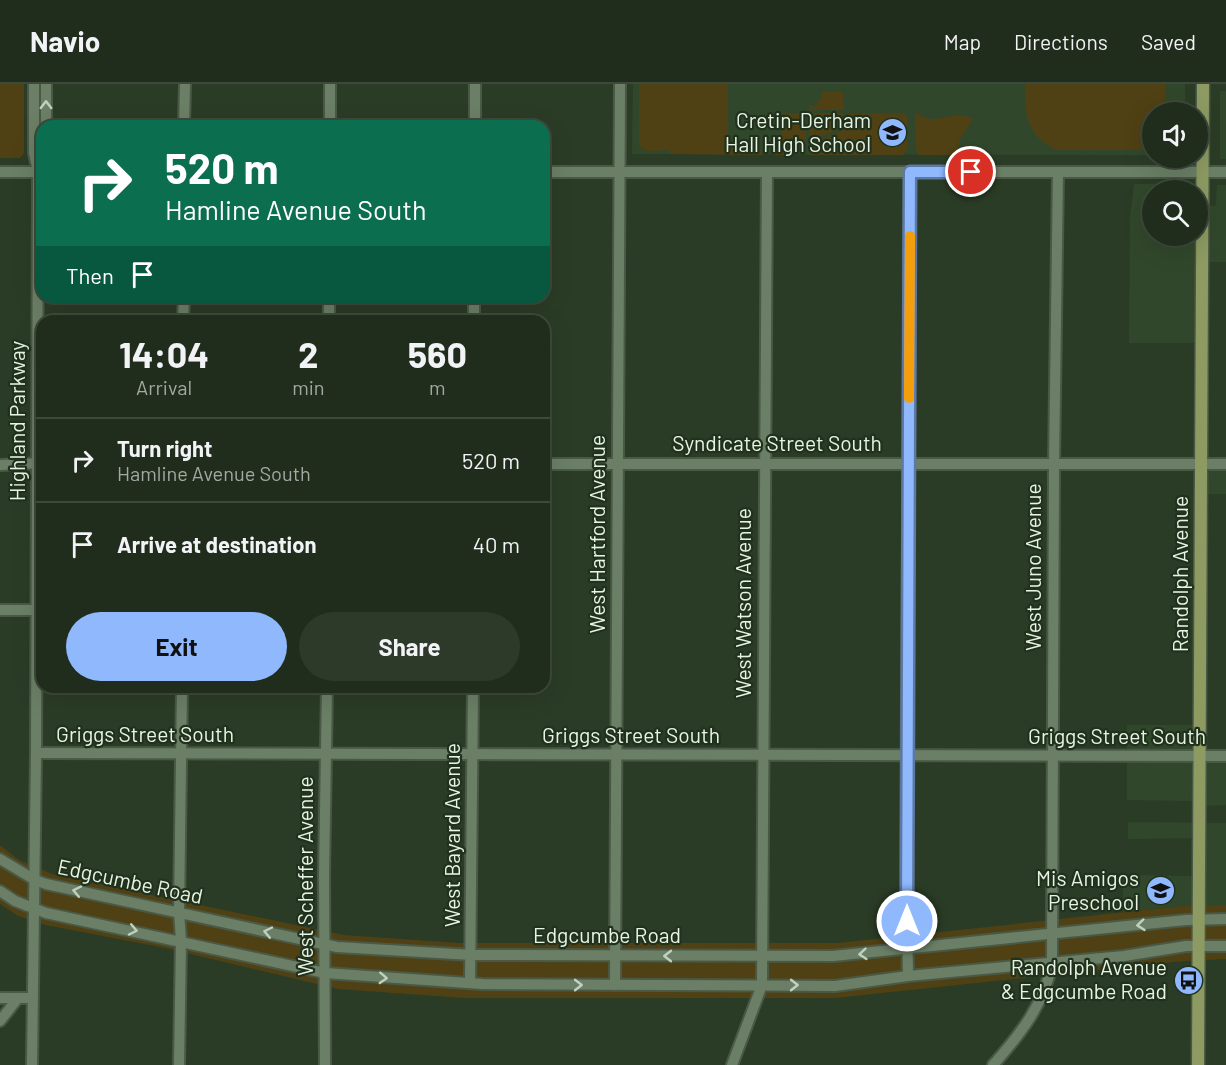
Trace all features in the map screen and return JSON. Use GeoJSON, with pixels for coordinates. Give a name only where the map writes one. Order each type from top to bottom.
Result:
{"type":"FeatureCollection","features":[{"type":"Feature","properties":{"kind":"main road","name":"Randolph Avenue"},"geometry":{"type":"LineString","coordinates":[[1198,1065],[1203,84]]}},
{"type":"Feature","properties":{"kind":"street","name":"Highland Parkway"},"geometry":{"type":"LineString","coordinates":[[34,84],[34,153],[36,158]]}},
{"type":"Feature","properties":{"kind":"street"},"geometry":{"type":"LineString","coordinates":[[46,84],[46,120]]}},
{"type":"Feature","properties":{"kind":"street"},"geometry":{"type":"LineString","coordinates":[[184,120],[185,84]]}},
{"type":"Feature","properties":{"kind":"street"},"geometry":{"type":"LineString","coordinates":[[330,84],[330,120]]}},
{"type":"Feature","properties":{"kind":"street"},"geometry":{"type":"LineString","coordinates":[[475,84],[475,120]]}},
{"type":"Feature","properties":{"kind":"street","name":"West Hartford Avenue"},"geometry":{"type":"LineString","coordinates":[[615,985],[620,84]]}},
{"type":"Feature","properties":{"kind":"street"},"geometry":{"type":"LineString","coordinates":[[0,172],[36,169]]}},
{"type":"Feature","properties":{"kind":"street"},"geometry":{"type":"LineString","coordinates":[[550,172],[1226,172]]}},
{"type":"Feature","properties":{"kind":"street","name":"West Watson Avenue"},"geometry":{"type":"LineString","coordinates":[[732,1065],[762,985],[767,172]]}},
{"type":"Feature","properties":{"kind":"street"},"geometry":{"type":"LineString","coordinates":[[908,976],[910,172]]}},
{"type":"Feature","properties":{"kind":"street","name":"West Juno Avenue"},"geometry":{"type":"LineString","coordinates":[[993,1065],[1028,1021],[1049,982],[1052,962],[1058,172]]}},
{"type":"Feature","properties":{"kind":"street"},"geometry":{"type":"LineString","coordinates":[[0,465],[36,464]]}},
{"type":"Feature","properties":{"kind":"street","name":"Syndicate Street South"},"geometry":{"type":"LineString","coordinates":[[550,464],[1226,464]]}},
{"type":"Feature","properties":{"kind":"street"},"geometry":{"type":"LineString","coordinates":[[0,610],[36,610]]}},
{"type":"Feature","properties":{"kind":"street","name":"Highland Parkway"},"geometry":{"type":"LineString","coordinates":[[32,1065],[36,610]]}},
{"type":"Feature","properties":{"kind":"street"},"geometry":{"type":"LineString","coordinates":[[179,1065],[182,693]]}},
{"type":"Feature","properties":{"kind":"street","name":"West Scheffer Avenue"},"geometry":{"type":"LineString","coordinates":[[325,1065],[324,875],[327,693]]}},
{"type":"Feature","properties":{"kind":"street","name":"West Bayard Avenue"},"geometry":{"type":"LineString","coordinates":[[470,983],[473,693]]}},
{"type":"Feature","properties":{"kind":"street","name":"Griggs Street South"},"geometry":{"type":"LineString","coordinates":[[36,753],[1226,756]]}},
{"type":"Feature","properties":{"kind":"street","name":"Edgcumbe Road"},"geometry":{"type":"LineString","coordinates":[[0,859],[35,880],[325,944],[471,955],[833,957],[1052,933],[1226,919]]}},
{"type":"Feature","properties":{"kind":"street"},"geometry":{"type":"LineString","coordinates":[[0,891],[15,901],[46,913],[181,940],[325,973],[470,983],[835,986],[908,976],[1124,956],[1186,946],[1226,946]]}},
{"type":"Feature","properties":{"kind":"street"},"geometry":{"type":"LineString","coordinates":[[0,998],[32,998]]}},
{"type":"Feature","properties":{"kind":"street"},"geometry":{"type":"LineString","coordinates":[[0,1022],[18,998]]}},
{"type":"Feature","properties":{"kind":"shaded area"},"geometry":{"type":"Polygon","coordinates":[[[0,84],[24,84],[24,153],[20,158],[0,158],[0,84]]]}},
{"type":"Feature","properties":{"kind":"shaded area","name":"Cretin-Derham Hall High School"},"geometry":{"type":"Polygon","coordinates":[[[633,84],[1185,84],[1185,102],[1142,102],[1142,155],[632,154],[633,84]]]}},
{"type":"Feature","properties":{"kind":"shaded area"},"geometry":{"type":"Polygon","coordinates":[[[639,84],[728,84],[728,143],[738,146],[756,146],[761,149],[762,155],[670,154],[670,150],[645,151],[639,145],[639,84]]]}},
{"type":"Feature","properties":{"kind":"shaded area"},"geometry":{"type":"Polygon","coordinates":[[[1025,84],[1165,84],[1165,102],[1142,102],[1142,150],[1057,150],[1033,131],[1025,105],[1025,84]]]}},
{"type":"Feature","properties":{"kind":"shaded area"},"geometry":{"type":"Polygon","coordinates":[[[1220,91],[1226,91],[1226,159],[1220,159],[1220,91]]]}},
{"type":"Feature","properties":{"kind":"shaded area"},"geometry":{"type":"Polygon","coordinates":[[[821,92],[843,92],[844,110],[809,110],[809,105],[815,107],[818,105],[821,92]]]}},
{"type":"Feature","properties":{"kind":"shaded area"},"geometry":{"type":"Polygon","coordinates":[[[782,113],[806,113],[806,144],[790,155],[774,155],[774,139],[782,137],[782,113]]]}},
{"type":"Feature","properties":{"kind":"shaded area"},"geometry":{"type":"Polygon","coordinates":[[[809,113],[843,113],[844,125],[840,129],[809,141],[809,113]]]}},
{"type":"Feature","properties":{"kind":"shaded area"},"geometry":{"type":"Polygon","coordinates":[[[905,113],[907,149],[903,155],[809,155],[815,143],[842,130],[848,114],[905,113]]]}},
{"type":"Feature","properties":{"kind":"shaded area"},"geometry":{"type":"Polygon","coordinates":[[[917,113],[924,118],[931,119],[960,115],[973,119],[960,139],[957,155],[919,155],[916,149],[915,115],[917,113]]]}},
{"type":"Feature","properties":{"kind":"shaded area"},"geometry":{"type":"Polygon","coordinates":[[[1134,184],[1142,184],[1142,246],[1208,246],[1208,206],[1216,206],[1217,185],[1226,185],[1226,262],[1200,262],[1201,343],[1129,343],[1130,218],[1134,184]]]}},
{"type":"Feature","properties":{"kind":"shaded area"},"geometry":{"type":"Polygon","coordinates":[[[1199,463],[1226,463],[1226,494],[1200,494],[1199,463]]]}},
{"type":"Feature","properties":{"kind":"shaded area"},"geometry":{"type":"Polygon","coordinates":[[[1127,725],[1200,725],[1199,756],[1226,756],[1226,805],[1196,806],[1196,801],[1127,800],[1127,725]]]}},
{"type":"Feature","properties":{"kind":"shaded area"},"geometry":{"type":"Polygon","coordinates":[[[1128,822],[1226,823],[1226,905],[1182,906],[1123,912],[1123,875],[1196,876],[1196,838],[1128,839],[1128,822]]]}},
{"type":"Feature","properties":{"kind":"shaded area"},"geometry":{"type":"Polygon","coordinates":[[[0,845],[19,860],[55,875],[344,935],[458,943],[838,943],[1182,906],[1226,905],[1226,959],[1183,961],[835,998],[465,998],[338,989],[165,948],[46,925],[18,916],[0,904],[0,845]]]}},
{"type":"Feature","properties":{"kind":"slow traffic"},"geometry":{"type":"LineString","coordinates":[[909,398],[910,236]]}},
{"type":"Feature","properties":{"kind":"place","name":"Cretin-Derham Hall High School"},"geometry":{"type":"Point","coordinates":[892,133]}},
{"type":"Feature","properties":{"kind":"place","name":"Mis Amigos Preschool"},"geometry":{"type":"Point","coordinates":[1160,891]}},
{"type":"Feature","properties":{"kind":"place","name":"Randolph Avenue & Edgcumbe Road"},"geometry":{"type":"Point","coordinates":[1188,980]}},
{"type":"Feature","properties":{"kind":"route"},"geometry":{"type":"LineString","coordinates":[[907,921],[910,172],[971,172]]}}]}
